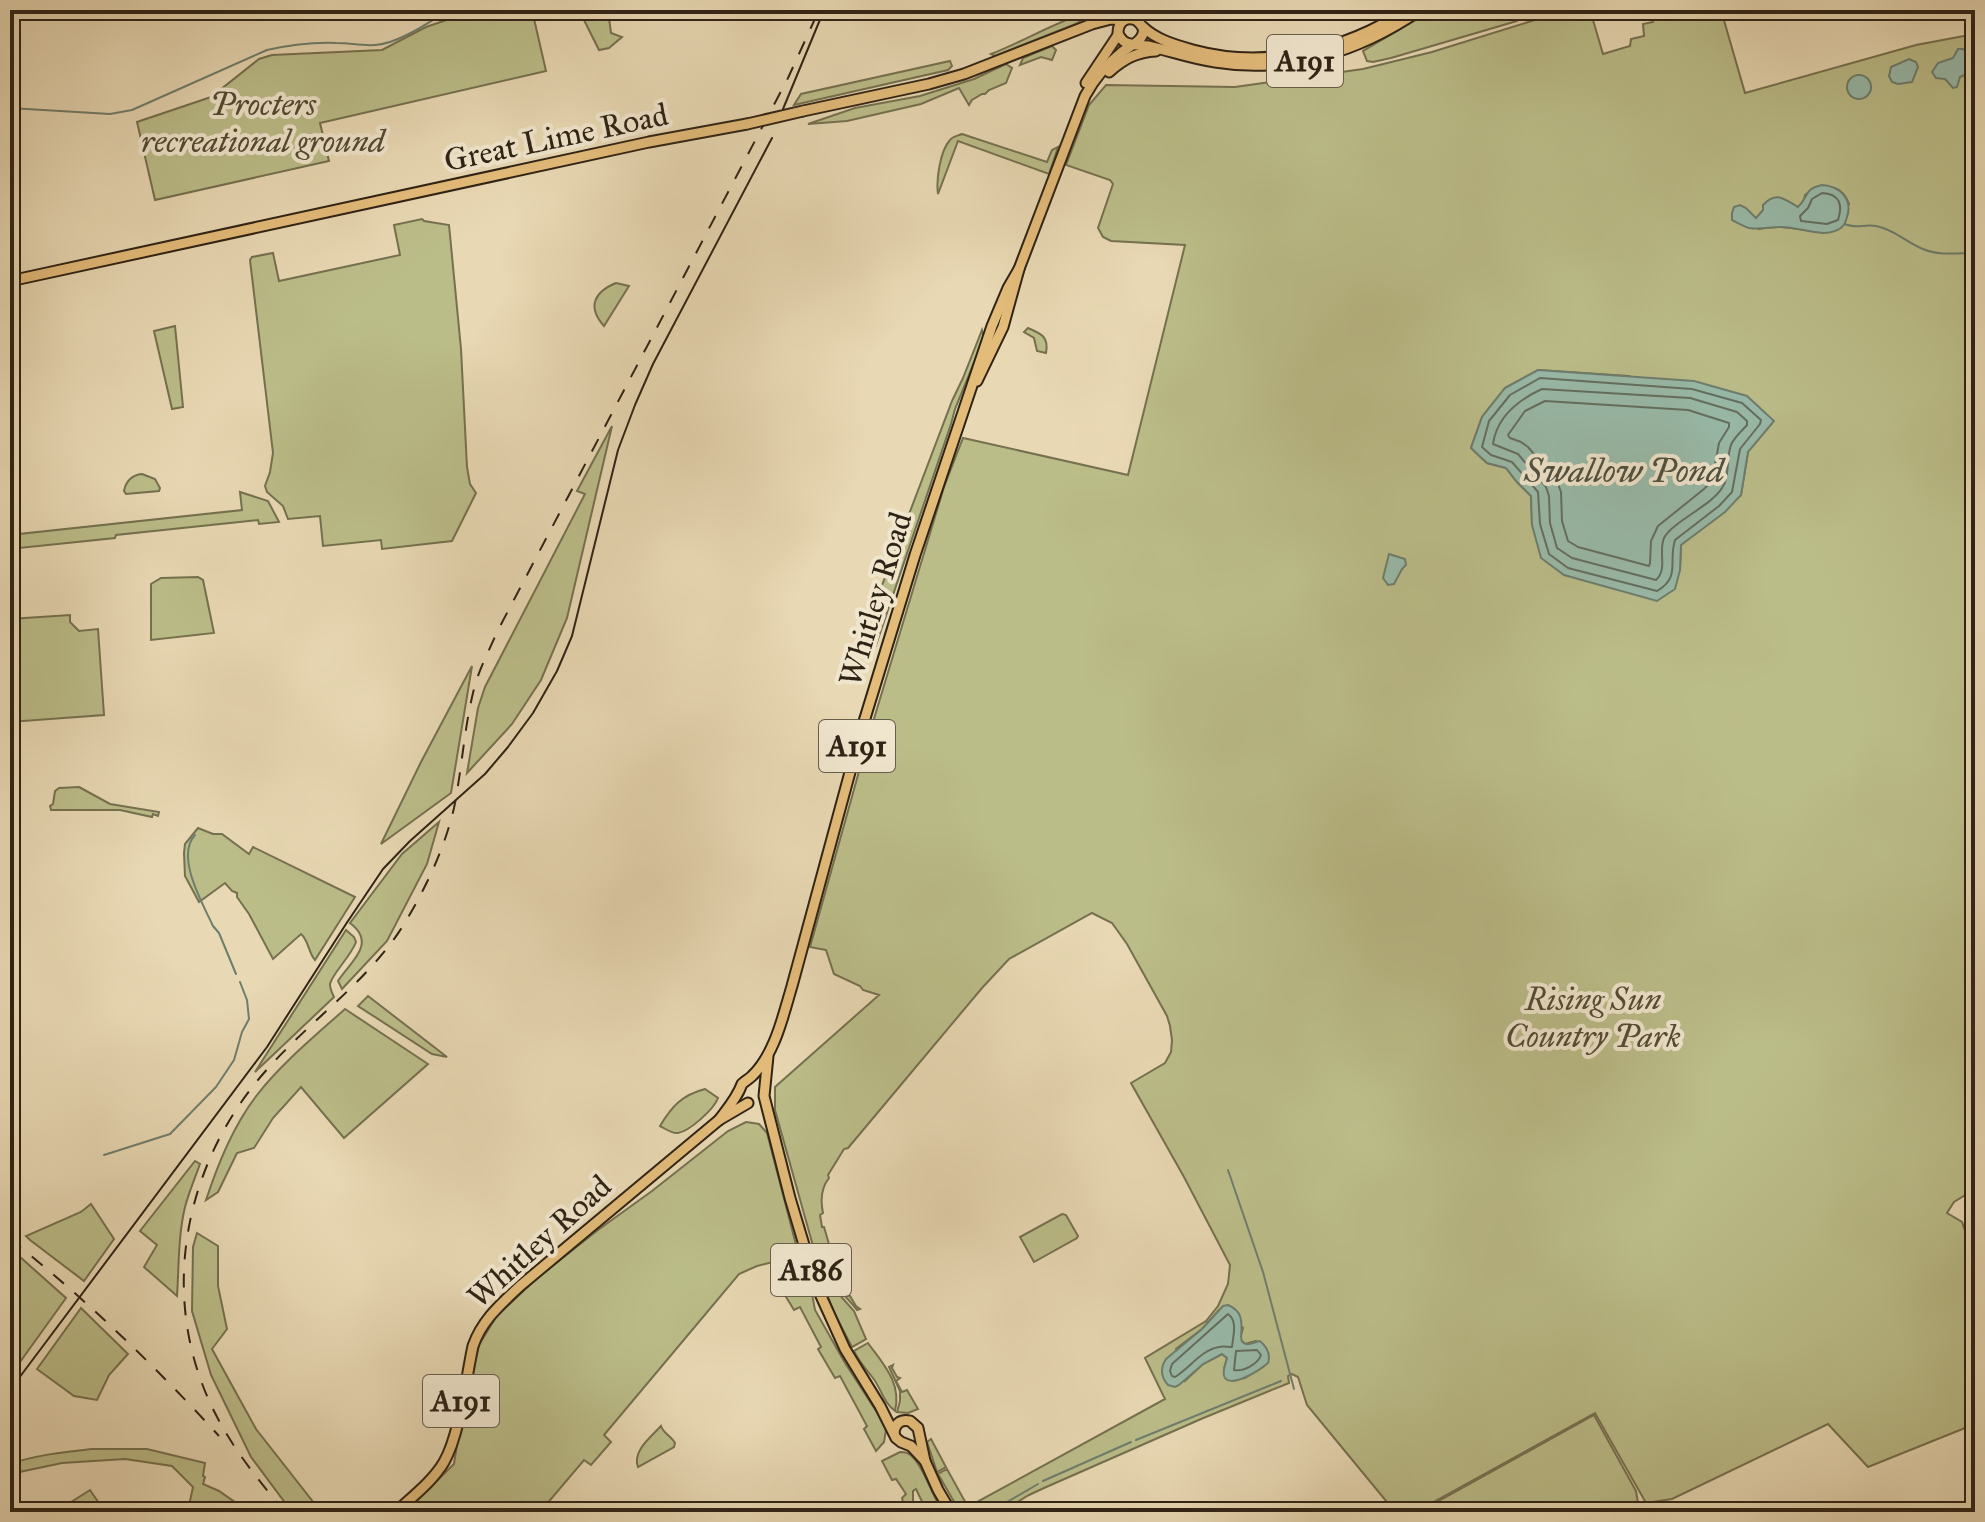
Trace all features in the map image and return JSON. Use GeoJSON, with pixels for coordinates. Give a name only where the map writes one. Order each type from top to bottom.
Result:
{"type":"FeatureCollection","features":[{"type":"Feature","properties":{"kind":"main road","name":"A191"},"geometry":{"type":"LineString","coordinates":[[1407,10],[1374,30],[1336,45],[1266,58],[1200,52],[1170,43],[1134,19],[1124,20],[1118,34],[1124,43],[1215,63],[1287,64],[1356,46],[1420,10]]}},
{"type":"Feature","properties":{"kind":"main road"},"geometry":{"type":"LineString","coordinates":[[1105,20],[1113,25],[1118,34]]}},
{"type":"Feature","properties":{"kind":"main road","name":"Great Lime Road"},"geometry":{"type":"LineString","coordinates":[[10,281],[929,84],[964,74],[1105,20],[1124,20]]}},
{"type":"Feature","properties":{"kind":"main road","name":"A191"},"geometry":{"type":"LineString","coordinates":[[1133,44],[1143,35],[1143,27]]}},
{"type":"Feature","properties":{"kind":"main road","name":"Whitley Road"},"geometry":{"type":"LineString","coordinates":[[1078,113],[1086,82],[1118,34]]}},
{"type":"Feature","properties":{"kind":"main road","name":"Whitley Road"},"geometry":{"type":"LineString","coordinates":[[765,1091],[769,1053],[792,986],[862,728],[910,570],[975,376],[1018,274],[1078,113],[1094,81],[1108,64],[1133,44]]}},
{"type":"Feature","properties":{"kind":"main road"},"geometry":{"type":"LineString","coordinates":[[1078,113],[1102,79],[1119,63],[1140,53],[1164,50]]}},
{"type":"Feature","properties":{"kind":"main road","name":"Whitley Road"},"geometry":{"type":"LineString","coordinates":[[970,393],[989,358],[997,326]]}},
{"type":"Feature","properties":{"kind":"main road","name":"Whitley Road"},"geometry":{"type":"LineString","coordinates":[[750,1079],[769,1053]]}},
{"type":"Feature","properties":{"kind":"main road","name":"A191"},"geometry":{"type":"LineString","coordinates":[[740,1092],[742,1084],[750,1079]]}},
{"type":"Feature","properties":{"kind":"main road"},"geometry":{"type":"LineString","coordinates":[[750,1079],[759,1079],[765,1091]]}},
{"type":"Feature","properties":{"kind":"main road","name":"A191"},"geometry":{"type":"LineString","coordinates":[[751,1104],[765,1091]]}},
{"type":"Feature","properties":{"kind":"main road","name":"A186"},"geometry":{"type":"LineString","coordinates":[[765,1091],[797,1222],[819,1293],[845,1349],[880,1406]]}},
{"type":"Feature","properties":{"kind":"main road"},"geometry":{"type":"LineString","coordinates":[[740,1092],[743,1099],[751,1104]]}},
{"type":"Feature","properties":{"kind":"main road","name":"Whitley Road"},"geometry":{"type":"LineString","coordinates":[[719,1120],[740,1092]]}},
{"type":"Feature","properties":{"kind":"main road","name":"Whitley Road"},"geometry":{"type":"LineString","coordinates":[[396,1512],[433,1476],[451,1448],[473,1346],[484,1323],[520,1286],[719,1120],[751,1104]]}},
{"type":"Feature","properties":{"kind":"main road","name":"A186"},"geometry":{"type":"LineString","coordinates":[[751,1104],[771,1122]]}},
{"type":"Feature","properties":{"kind":"main road"},"geometry":{"type":"LineString","coordinates":[[880,1406],[890,1414],[915,1423],[925,1461],[951,1512]]}},
{"type":"Feature","properties":{"kind":"main road"},"geometry":{"type":"LineString","coordinates":[[880,1406],[897,1439],[907,1443],[925,1461]]}},
{"type":"Feature","properties":{"kind":"main road"},"geometry":{"type":"LineString","coordinates":[[894,1433],[903,1420]]}},
{"type":"Feature","properties":{"kind":"main road"},"geometry":{"type":"LineString","coordinates":[[907,1443],[915,1440],[918,1433]]}},
{"type":"Feature","properties":{"kind":"green space","name":"Procters recreational ground"},"geometry":{"type":"Polygon","coordinates":[[[476,10],[532,10],[546,71],[320,123],[329,161],[155,200],[137,122],[211,97],[259,59],[272,55],[382,50],[426,27],[476,10]]]}},
{"type":"Feature","properties":{"kind":"green space"},"geometry":{"type":"Polygon","coordinates":[[[579,10],[608,10],[611,33],[622,37],[609,48],[599,50],[579,10]]]}},
{"type":"Feature","properties":{"kind":"green space"},"geometry":{"type":"Polygon","coordinates":[[[1433,10],[1515,10],[1517,21],[1391,58],[1367,61],[1363,51],[1433,10]]]}},
{"type":"Feature","properties":{"kind":"green space","name":"Rising Sun Country Park"},"geometry":{"type":"Polygon","coordinates":[[[1567,10],[1590,10],[1603,54],[1630,46],[1631,39],[1644,36],[1643,24],[1653,22],[1651,10],[1721,10],[1745,93],[1916,45],[1975,36],[1975,1189],[1954,1202],[1947,1213],[1962,1222],[1975,1259],[1975,1424],[1868,1467],[1828,1424],[1672,1499],[1646,1503],[1595,1413],[1423,1508],[1391,1507],[1307,1405],[1298,1377],[1292,1374],[1288,1376],[1289,1383],[1044,1488],[1001,1512],[960,1512],[938,1474],[947,1469],[968,1507],[1165,1399],[1145,1358],[1206,1321],[1218,1306],[1228,1284],[1230,1265],[1131,1083],[1165,1063],[1171,1052],[1167,1016],[1112,923],[1092,913],[1009,959],[844,1149],[828,1175],[822,1194],[823,1213],[820,1215],[831,1251],[815,1253],[775,1110],[775,1087],[879,995],[834,974],[826,950],[810,947],[870,732],[944,487],[963,438],[1128,475],[1185,245],[1111,241],[1103,237],[1098,228],[1113,184],[1110,180],[1066,165],[1089,105],[1106,85],[1235,87],[1363,69],[1432,52],[1567,10]],[[1816,187],[1805,195],[1802,211],[1762,222],[1759,229],[1776,227],[1828,232],[1849,204],[1837,189],[1816,187]],[[1538,370],[1505,388],[1482,417],[1471,448],[1487,463],[1506,468],[1531,496],[1532,525],[1680,570],[1681,545],[1741,495],[1748,452],[1629,376],[1538,370]],[[1219,1310],[1202,1329],[1176,1349],[1185,1381],[1203,1364],[1222,1354],[1227,1358],[1224,1369],[1229,1380],[1245,1378],[1264,1366],[1256,1341],[1245,1344],[1240,1339],[1243,1328],[1219,1310]]]}},
{"type":"Feature","properties":{"kind":"green space"},"geometry":{"type":"Polygon","coordinates":[[[1082,14],[1084,17],[1078,23],[995,56],[991,54],[1059,23],[1082,14]]]}},
{"type":"Feature","properties":{"kind":"green space"},"geometry":{"type":"Polygon","coordinates":[[[1052,46],[1056,50],[1052,60],[1041,57],[1020,65],[1023,58],[1052,46]]]}},
{"type":"Feature","properties":{"kind":"green space"},"geometry":{"type":"Polygon","coordinates":[[[950,61],[952,66],[948,70],[794,105],[801,94],[950,61]]]}},
{"type":"Feature","properties":{"kind":"green space"},"geometry":{"type":"Polygon","coordinates":[[[1006,64],[1012,68],[1006,83],[982,94],[969,105],[959,88],[921,104],[847,121],[808,124],[855,108],[920,96],[974,79],[1006,64]]]}},
{"type":"Feature","properties":{"kind":"green space"},"geometry":{"type":"Polygon","coordinates":[[[962,134],[1047,162],[1052,150],[1058,147],[1049,174],[958,141],[938,194],[941,158],[951,139],[962,134]]]}},
{"type":"Feature","properties":{"kind":"green space"},"geometry":{"type":"Polygon","coordinates":[[[422,219],[449,225],[461,349],[467,467],[470,484],[476,493],[452,541],[382,549],[381,540],[323,546],[320,516],[288,519],[283,506],[267,492],[265,486],[273,453],[250,260],[273,253],[279,281],[400,255],[394,225],[422,219]]]}},
{"type":"Feature","properties":{"kind":"green space"},"geometry":{"type":"Polygon","coordinates":[[[616,283],[629,286],[604,326],[596,313],[595,301],[602,291],[616,283]]]}},
{"type":"Feature","properties":{"kind":"green space"},"geometry":{"type":"Polygon","coordinates":[[[175,326],[183,407],[172,409],[154,331],[175,326]]]}},
{"type":"Feature","properties":{"kind":"green space"},"geometry":{"type":"Polygon","coordinates":[[[1028,328],[1043,337],[1046,353],[1037,351],[1034,338],[1024,332],[1028,328]]]}},
{"type":"Feature","properties":{"kind":"green space"},"geometry":{"type":"Polygon","coordinates":[[[982,330],[984,338],[955,409],[876,645],[865,630],[982,330]]]}},
{"type":"Feature","properties":{"kind":"green space"},"geometry":{"type":"Polygon","coordinates":[[[612,426],[567,618],[541,680],[512,724],[467,773],[478,708],[485,687],[585,494],[577,491],[612,426]]]}},
{"type":"Feature","properties":{"kind":"green space"},"geometry":{"type":"Polygon","coordinates":[[[142,474],[155,479],[159,491],[126,494],[124,491],[128,481],[142,474]]]}},
{"type":"Feature","properties":{"kind":"green space"},"geometry":{"type":"Polygon","coordinates":[[[240,492],[268,501],[279,522],[259,524],[258,520],[10,549],[10,535],[242,510],[240,492]]]}},
{"type":"Feature","properties":{"kind":"green space"},"geometry":{"type":"Polygon","coordinates":[[[198,577],[203,580],[214,633],[151,640],[151,584],[161,578],[198,577]]]}},
{"type":"Feature","properties":{"kind":"green space"},"geometry":{"type":"Polygon","coordinates":[[[70,615],[70,622],[79,631],[98,629],[104,715],[10,722],[10,619],[70,615]]]}},
{"type":"Feature","properties":{"kind":"green space"},"geometry":{"type":"Polygon","coordinates":[[[472,666],[451,793],[381,844],[421,762],[472,666]]]}},
{"type":"Feature","properties":{"kind":"green space"},"geometry":{"type":"Polygon","coordinates":[[[79,787],[110,804],[159,812],[158,816],[120,810],[51,810],[55,791],[79,787]]]}},
{"type":"Feature","properties":{"kind":"green space"},"geometry":{"type":"Polygon","coordinates":[[[439,822],[427,864],[387,941],[342,989],[338,981],[361,946],[358,931],[350,923],[402,854],[439,822]]]}},
{"type":"Feature","properties":{"kind":"green space"},"geometry":{"type":"Polygon","coordinates":[[[198,828],[222,834],[249,854],[253,847],[355,897],[315,960],[301,934],[273,959],[237,893],[225,883],[199,902],[185,876],[184,853],[185,844],[198,828]]]}},
{"type":"Feature","properties":{"kind":"green space"},"geometry":{"type":"Polygon","coordinates":[[[346,930],[356,942],[331,980],[334,997],[255,1072],[346,930]]]}},
{"type":"Feature","properties":{"kind":"green space"},"geometry":{"type":"Polygon","coordinates":[[[368,996],[447,1057],[432,1054],[358,1006],[368,996]]]}},
{"type":"Feature","properties":{"kind":"green space"},"geometry":{"type":"Polygon","coordinates":[[[345,1009],[428,1064],[344,1138],[301,1087],[273,1118],[254,1148],[237,1153],[218,1192],[206,1200],[227,1146],[257,1095],[288,1061],[345,1009]]]}},
{"type":"Feature","properties":{"kind":"green space"},"geometry":{"type":"Polygon","coordinates":[[[705,1089],[718,1098],[695,1124],[678,1133],[660,1126],[678,1102],[705,1089]]]}},
{"type":"Feature","properties":{"kind":"green space"},"geometry":{"type":"Polygon","coordinates":[[[746,1122],[759,1124],[767,1133],[815,1310],[878,1414],[886,1430],[884,1442],[876,1451],[864,1429],[867,1426],[840,1376],[835,1378],[818,1349],[821,1347],[800,1307],[794,1310],[783,1292],[782,1278],[773,1262],[739,1274],[604,1435],[611,1442],[591,1465],[584,1460],[540,1512],[405,1512],[454,1464],[479,1345],[496,1317],[536,1279],[598,1230],[728,1131],[746,1122]]]}},
{"type":"Feature","properties":{"kind":"green space"},"geometry":{"type":"Polygon","coordinates":[[[195,1161],[200,1164],[183,1218],[177,1296],[144,1267],[157,1245],[140,1231],[195,1161]]]}},
{"type":"Feature","properties":{"kind":"green space"},"geometry":{"type":"Polygon","coordinates":[[[91,1204],[114,1239],[84,1281],[26,1236],[81,1212],[91,1204]]]}},
{"type":"Feature","properties":{"kind":"green space"},"geometry":{"type":"Polygon","coordinates":[[[1062,1214],[1066,1215],[1077,1238],[1034,1262],[1020,1237],[1062,1214]]]}},
{"type":"Feature","properties":{"kind":"green space"},"geometry":{"type":"Polygon","coordinates":[[[197,1233],[218,1246],[218,1286],[227,1329],[212,1349],[256,1429],[321,1512],[292,1512],[251,1457],[211,1375],[192,1311],[193,1247],[197,1233]]]}},
{"type":"Feature","properties":{"kind":"green space"},"geometry":{"type":"Polygon","coordinates":[[[10,1248],[66,1298],[10,1376],[10,1248]]]}},
{"type":"Feature","properties":{"kind":"green space"},"geometry":{"type":"Polygon","coordinates":[[[835,1263],[845,1283],[841,1286],[860,1309],[857,1310],[823,1268],[835,1263]]]}},
{"type":"Feature","properties":{"kind":"green space"},"geometry":{"type":"Polygon","coordinates":[[[822,1272],[854,1311],[866,1339],[852,1347],[830,1302],[822,1272]]]}},
{"type":"Feature","properties":{"kind":"green space"},"geometry":{"type":"Polygon","coordinates":[[[81,1308],[128,1354],[109,1375],[97,1400],[74,1396],[37,1369],[81,1308]]]}},
{"type":"Feature","properties":{"kind":"green space"},"geometry":{"type":"Polygon","coordinates":[[[868,1343],[893,1383],[895,1411],[854,1351],[868,1343]]]}},
{"type":"Feature","properties":{"kind":"green space"},"geometry":{"type":"Polygon","coordinates":[[[893,1365],[900,1378],[896,1381],[902,1392],[907,1390],[918,1409],[908,1413],[897,1412],[900,1391],[889,1367],[893,1365]]]}},
{"type":"Feature","properties":{"kind":"green space"},"geometry":{"type":"Polygon","coordinates":[[[1594,1415],[1636,1491],[1638,1503],[1616,1512],[1412,1512],[1455,1508],[1437,1502],[1594,1415]]]}},
{"type":"Feature","properties":{"kind":"green space"},"geometry":{"type":"Polygon","coordinates":[[[661,1426],[675,1443],[674,1447],[638,1467],[640,1450],[661,1426]]]}},
{"type":"Feature","properties":{"kind":"green space"},"geometry":{"type":"Polygon","coordinates":[[[931,1439],[946,1467],[937,1472],[927,1442],[931,1439]]]}},
{"type":"Feature","properties":{"kind":"green space"},"geometry":{"type":"Polygon","coordinates":[[[91,1449],[147,1449],[205,1463],[203,1484],[249,1512],[196,1512],[190,1501],[193,1487],[172,1466],[125,1459],[62,1463],[10,1474],[10,1464],[50,1454],[91,1449]]]}},
{"type":"Feature","properties":{"kind":"green space"},"geometry":{"type":"Polygon","coordinates":[[[900,1452],[907,1453],[917,1462],[943,1512],[927,1512],[916,1489],[910,1512],[900,1512],[904,1506],[902,1498],[906,1494],[896,1479],[892,1480],[882,1461],[900,1452]]]}},
{"type":"Feature","properties":{"kind":"green space"},"geometry":{"type":"Polygon","coordinates":[[[90,1490],[105,1512],[62,1512],[60,1509],[90,1490]]]}},
{"type":"Feature","properties":{"kind":"water"},"geometry":{"type":"Polygon","coordinates":[[[1958,49],[1963,49],[1967,54],[1971,72],[1960,77],[1957,87],[1953,88],[1932,72],[1938,63],[1953,58],[1958,49]]]}},
{"type":"Feature","properties":{"kind":"water"},"geometry":{"type":"Polygon","coordinates":[[[1909,59],[1916,62],[1918,67],[1912,82],[1892,82],[1889,76],[1891,67],[1909,59]]]}},
{"type":"Feature","properties":{"kind":"water"},"geometry":{"type":"Polygon","coordinates":[[[1859,75],[1870,82],[1871,87],[1864,98],[1859,99],[1848,92],[1847,87],[1854,76],[1859,75]]]}},
{"type":"Feature","properties":{"kind":"water"},"geometry":{"type":"Polygon","coordinates":[[[1822,185],[1839,191],[1848,205],[1845,224],[1834,231],[1819,233],[1787,227],[1753,229],[1732,220],[1734,207],[1740,205],[1746,208],[1756,218],[1768,200],[1777,197],[1798,207],[1809,191],[1822,185]]]}},
{"type":"Feature","properties":{"kind":"water","name":"Swallow Pond"},"geometry":{"type":"Polygon","coordinates":[[[1538,370],[1694,381],[1747,396],[1774,421],[1748,452],[1741,495],[1725,512],[1681,545],[1675,589],[1657,601],[1564,575],[1541,558],[1532,525],[1531,496],[1506,468],[1487,463],[1471,448],[1482,417],[1505,388],[1538,370]]]}},
{"type":"Feature","properties":{"kind":"water"},"geometry":{"type":"Polygon","coordinates":[[[1389,554],[1405,559],[1406,565],[1394,584],[1388,585],[1383,578],[1389,554]]]}},
{"type":"Feature","properties":{"kind":"water"},"geometry":{"type":"Polygon","coordinates":[[[1228,1305],[1240,1315],[1243,1342],[1260,1341],[1268,1351],[1268,1363],[1234,1381],[1225,1378],[1223,1373],[1227,1358],[1222,1354],[1203,1364],[1179,1385],[1168,1385],[1162,1372],[1166,1359],[1202,1329],[1223,1306],[1228,1305]]]}},
{"type":"Feature","properties":{"kind":"waterway"},"geometry":{"type":"LineString","coordinates":[[10,108],[110,114],[132,110],[267,50],[319,43],[384,44],[413,32],[449,10]]}},
{"type":"Feature","properties":{"kind":"waterway"},"geometry":{"type":"LineString","coordinates":[[1845,224],[1883,228],[1929,251],[1975,253]]}},
{"type":"Feature","properties":{"kind":"waterway"},"geometry":{"type":"LineString","coordinates":[[195,835],[190,844],[189,868],[236,974]]}},
{"type":"Feature","properties":{"kind":"waterway"},"geometry":{"type":"LineString","coordinates":[[104,1155],[170,1134],[216,1087],[234,1060],[249,1019],[247,1000],[240,982]]}},
{"type":"Feature","properties":{"kind":"waterway"},"geometry":{"type":"LineString","coordinates":[[1228,1170],[1263,1272],[1294,1389]]}},
{"type":"Feature","properties":{"kind":"waterway"},"geometry":{"type":"LineString","coordinates":[[1136,1440],[1281,1381]]}},
{"type":"Feature","properties":{"kind":"waterway"},"geometry":{"type":"LineString","coordinates":[[1043,1481],[1131,1442]]}},
{"type":"Feature","properties":{"kind":"waterway"},"geometry":{"type":"LineString","coordinates":[[990,1512],[1038,1484]]}},
{"type":"Feature","properties":{"kind":"tram line"},"geometry":{"type":"LineString","coordinates":[[783,109],[824,10]]}},
{"type":"Feature","properties":{"kind":"tram line"},"geometry":{"type":"LineString","coordinates":[[10,1390],[267,1047],[383,869],[485,774],[533,713],[557,671],[572,636],[618,450],[635,405],[653,364],[772,138]]}},
{"type":"Feature","properties":{"kind":"railway"},"geometry":{"type":"LineString","coordinates":[[285,1512],[230,1439],[197,1370],[187,1326],[184,1281],[187,1237],[197,1193],[213,1151],[235,1111],[281,1054],[378,959],[417,902],[436,863],[450,822],[468,719],[481,667],[788,78],[819,10]]}},
{"type":"Feature","properties":{"kind":"railway"},"geometry":{"type":"LineString","coordinates":[[10,1239],[119,1333],[219,1436]]}}]}
